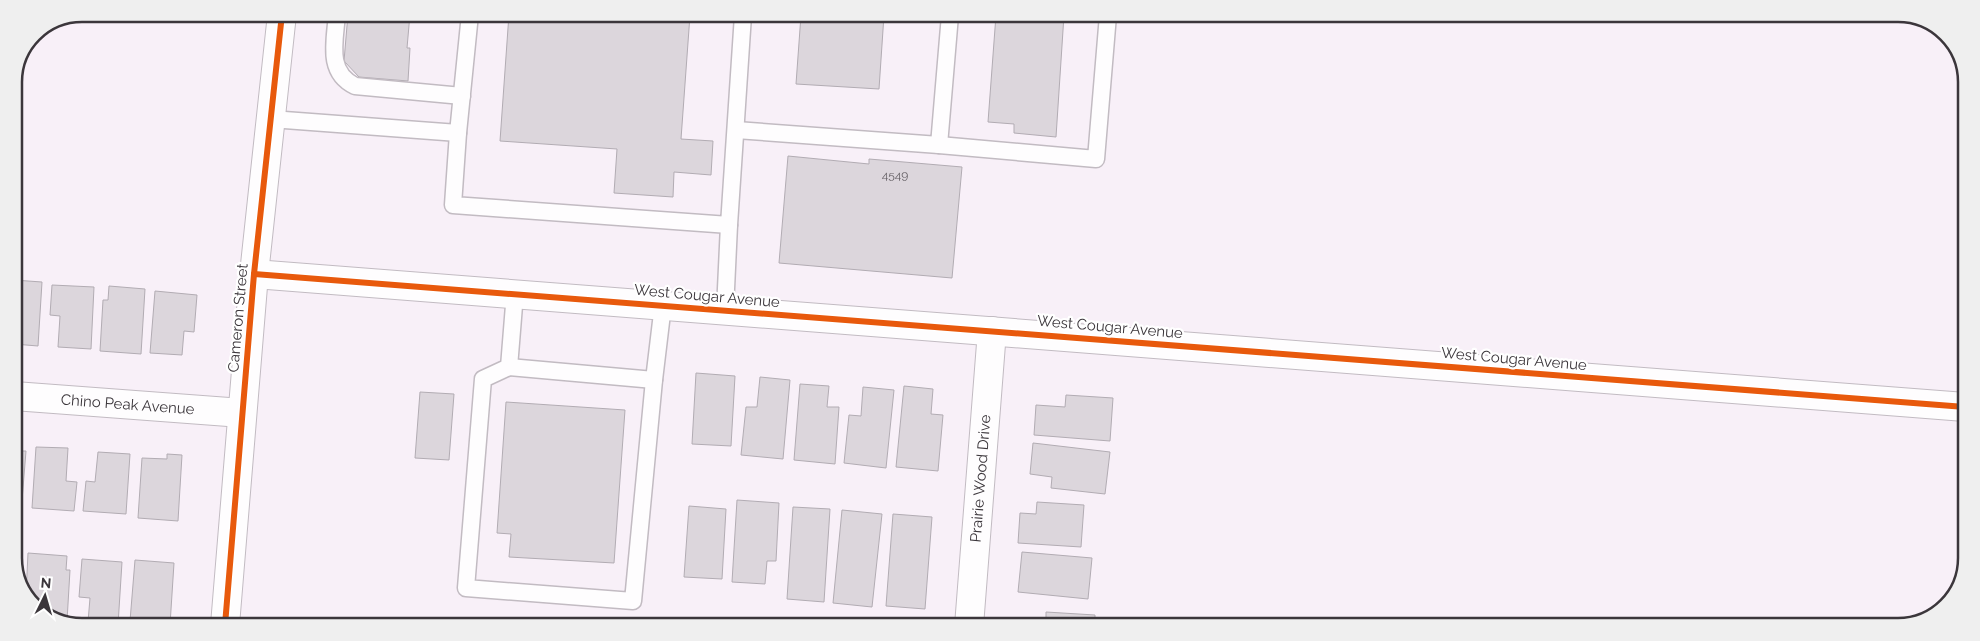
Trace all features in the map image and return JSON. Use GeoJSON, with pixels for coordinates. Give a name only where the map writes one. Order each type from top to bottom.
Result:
{"type":"FeatureCollection","features":[{"type":"Feature","properties":{"kind":"street","name":"Cameron Street"},"geometry":{"type":"LineString","coordinates":[[226,618],[254,274],[281,23]]}},
{"type":"Feature","properties":{"kind":"street","name":"West Cougar Avenue"},"geometry":{"type":"LineString","coordinates":[[254,274],[1958,406]]}},
{"type":"Feature","properties":{"kind":"street","name":"Prairie Wood Drive"},"geometry":{"type":"LineString","coordinates":[[970,618],[992,331]]}},
{"type":"Feature","properties":{"kind":"street","name":"Chino Peak Avenue"},"geometry":{"type":"LineString","coordinates":[[23,397],[242,413]]}},
{"type":"Feature","properties":{"kind":"lane"},"geometry":{"type":"LineString","coordinates":[[337,23],[336,66],[339,75],[345,82],[355,86],[462,96]]}},
{"type":"Feature","properties":{"kind":"lane"},"geometry":{"type":"LineString","coordinates":[[469,23],[453,205],[729,225]]}},
{"type":"Feature","properties":{"kind":"lane"},"geometry":{"type":"LineString","coordinates":[[724,310],[743,23]]}},
{"type":"Feature","properties":{"kind":"lane"},"geometry":{"type":"LineString","coordinates":[[939,145],[949,23]]}},
{"type":"Feature","properties":{"kind":"lane"},"geometry":{"type":"LineString","coordinates":[[736,130],[1096,159],[1107,23]]}},
{"type":"Feature","properties":{"kind":"lane"},"geometry":{"type":"LineString","coordinates":[[271,118],[458,132]]}},
{"type":"Feature","properties":{"kind":"lane"},"geometry":{"type":"LineString","coordinates":[[509,367],[516,293]]}},
{"type":"Feature","properties":{"kind":"lane"},"geometry":{"type":"LineString","coordinates":[[654,380],[509,367],[483,379],[466,588],[633,600],[654,380],[664,305]]}},
{"type":"Feature","properties":{"kind":"building"},"geometry":{"type":"Polygon","coordinates":[[[347,23],[409,23],[407,48],[410,48],[408,81],[359,77],[344,61],[347,23]]]}},
{"type":"Feature","properties":{"kind":"building"},"geometry":{"type":"Polygon","coordinates":[[[508,23],[689,23],[681,139],[713,141],[711,175],[674,172],[673,197],[614,193],[617,149],[500,141],[508,23]]]}},
{"type":"Feature","properties":{"kind":"building"},"geometry":{"type":"Polygon","coordinates":[[[800,23],[883,23],[879,89],[796,84],[800,23]]]}},
{"type":"Feature","properties":{"kind":"building"},"geometry":{"type":"Polygon","coordinates":[[[995,23],[1063,23],[1056,137],[1014,133],[1014,124],[988,122],[995,23]]]}},
{"type":"Feature","properties":{"kind":"building"},"geometry":{"type":"Polygon","coordinates":[[[788,156],[869,164],[869,159],[962,167],[952,278],[779,263],[788,156]]]}},
{"type":"Feature","properties":{"kind":"building"},"geometry":{"type":"Polygon","coordinates":[[[23,281],[42,282],[38,346],[23,345],[23,281]]]}},
{"type":"Feature","properties":{"kind":"building"},"geometry":{"type":"Polygon","coordinates":[[[52,285],[94,287],[91,349],[58,347],[60,316],[50,315],[52,285]]]}},
{"type":"Feature","properties":{"kind":"building"},"geometry":{"type":"Polygon","coordinates":[[[109,286],[145,289],[141,354],[100,351],[103,300],[108,300],[109,286]]]}},
{"type":"Feature","properties":{"kind":"building"},"geometry":{"type":"Polygon","coordinates":[[[155,291],[197,295],[194,332],[184,331],[182,355],[150,353],[155,291]]]}},
{"type":"Feature","properties":{"kind":"building"},"geometry":{"type":"Polygon","coordinates":[[[696,373],[735,376],[731,446],[692,444],[696,373]]]}},
{"type":"Feature","properties":{"kind":"building"},"geometry":{"type":"Polygon","coordinates":[[[760,377],[790,380],[783,459],[741,455],[746,407],[757,407],[760,377]]]}},
{"type":"Feature","properties":{"kind":"building"},"geometry":{"type":"Polygon","coordinates":[[[800,384],[829,386],[827,407],[839,407],[835,464],[794,460],[800,384]]]}},
{"type":"Feature","properties":{"kind":"building"},"geometry":{"type":"Polygon","coordinates":[[[904,386],[933,389],[931,414],[943,415],[938,471],[896,467],[904,386]]]}},
{"type":"Feature","properties":{"kind":"building"},"geometry":{"type":"Polygon","coordinates":[[[863,387],[894,390],[886,468],[844,463],[849,415],[861,416],[863,387]]]}},
{"type":"Feature","properties":{"kind":"building"},"geometry":{"type":"Polygon","coordinates":[[[420,392],[454,394],[449,460],[415,458],[420,392]]]}},
{"type":"Feature","properties":{"kind":"building"},"geometry":{"type":"Polygon","coordinates":[[[1066,395],[1113,398],[1110,441],[1034,435],[1036,405],[1065,407],[1066,395]]]}},
{"type":"Feature","properties":{"kind":"building"},"geometry":{"type":"Polygon","coordinates":[[[506,402],[625,410],[614,563],[509,557],[511,534],[497,533],[506,402]]]}},
{"type":"Feature","properties":{"kind":"building"},"geometry":{"type":"Polygon","coordinates":[[[1033,443],[1110,452],[1105,494],[1051,488],[1052,477],[1030,474],[1033,443]]]}},
{"type":"Feature","properties":{"kind":"building"},"geometry":{"type":"Polygon","coordinates":[[[36,447],[68,448],[66,481],[77,482],[74,511],[32,508],[36,447]]]}},
{"type":"Feature","properties":{"kind":"building"},"geometry":{"type":"Polygon","coordinates":[[[23,451],[26,451],[23,488],[23,451]]]}},
{"type":"Feature","properties":{"kind":"building"},"geometry":{"type":"Polygon","coordinates":[[[98,452],[130,454],[126,514],[83,511],[86,481],[95,482],[98,452]]]}},
{"type":"Feature","properties":{"kind":"building"},"geometry":{"type":"Polygon","coordinates":[[[167,454],[182,455],[178,521],[138,518],[142,458],[167,459],[167,454]]]}},
{"type":"Feature","properties":{"kind":"building"},"geometry":{"type":"Polygon","coordinates":[[[737,500],[779,503],[776,561],[767,561],[765,584],[732,582],[737,500]]]}},
{"type":"Feature","properties":{"kind":"building"},"geometry":{"type":"Polygon","coordinates":[[[1037,502],[1084,505],[1081,547],[1018,543],[1020,513],[1036,514],[1037,502]]]}},
{"type":"Feature","properties":{"kind":"building"},"geometry":{"type":"Polygon","coordinates":[[[689,506],[726,509],[722,579],[684,577],[689,506]]]}},
{"type":"Feature","properties":{"kind":"building"},"geometry":{"type":"Polygon","coordinates":[[[793,507],[830,509],[824,602],[787,599],[793,507]]]}},
{"type":"Feature","properties":{"kind":"building"},"geometry":{"type":"Polygon","coordinates":[[[842,510],[882,514],[872,607],[833,603],[842,510]]]}},
{"type":"Feature","properties":{"kind":"building"},"geometry":{"type":"Polygon","coordinates":[[[893,514],[932,517],[925,609],[886,606],[893,514]]]}},
{"type":"Feature","properties":{"kind":"building"},"geometry":{"type":"Polygon","coordinates":[[[1022,552],[1092,558],[1088,599],[1018,592],[1022,552]]]}},
{"type":"Feature","properties":{"kind":"building"},"geometry":{"type":"Polygon","coordinates":[[[28,553],[67,556],[66,570],[70,570],[67,616],[59,614],[40,601],[27,580],[28,553]]]}},
{"type":"Feature","properties":{"kind":"building"},"geometry":{"type":"Polygon","coordinates":[[[82,559],[122,562],[118,618],[88,618],[90,598],[79,597],[82,559]]]}},
{"type":"Feature","properties":{"kind":"building"},"geometry":{"type":"Polygon","coordinates":[[[135,560],[174,563],[170,618],[130,618],[135,560]]]}},
{"type":"Feature","properties":{"kind":"building"},"geometry":{"type":"Polygon","coordinates":[[[1046,612],[1095,615],[1095,618],[1046,618],[1046,612]]]}},
{"type":"Feature","properties":{"kind":"cycle path"},"geometry":{"type":"LineString","coordinates":[[226,618],[254,274],[281,23]]}},
{"type":"Feature","properties":{"kind":"cycle path"},"geometry":{"type":"LineString","coordinates":[[254,274],[1958,406]]}}]}
